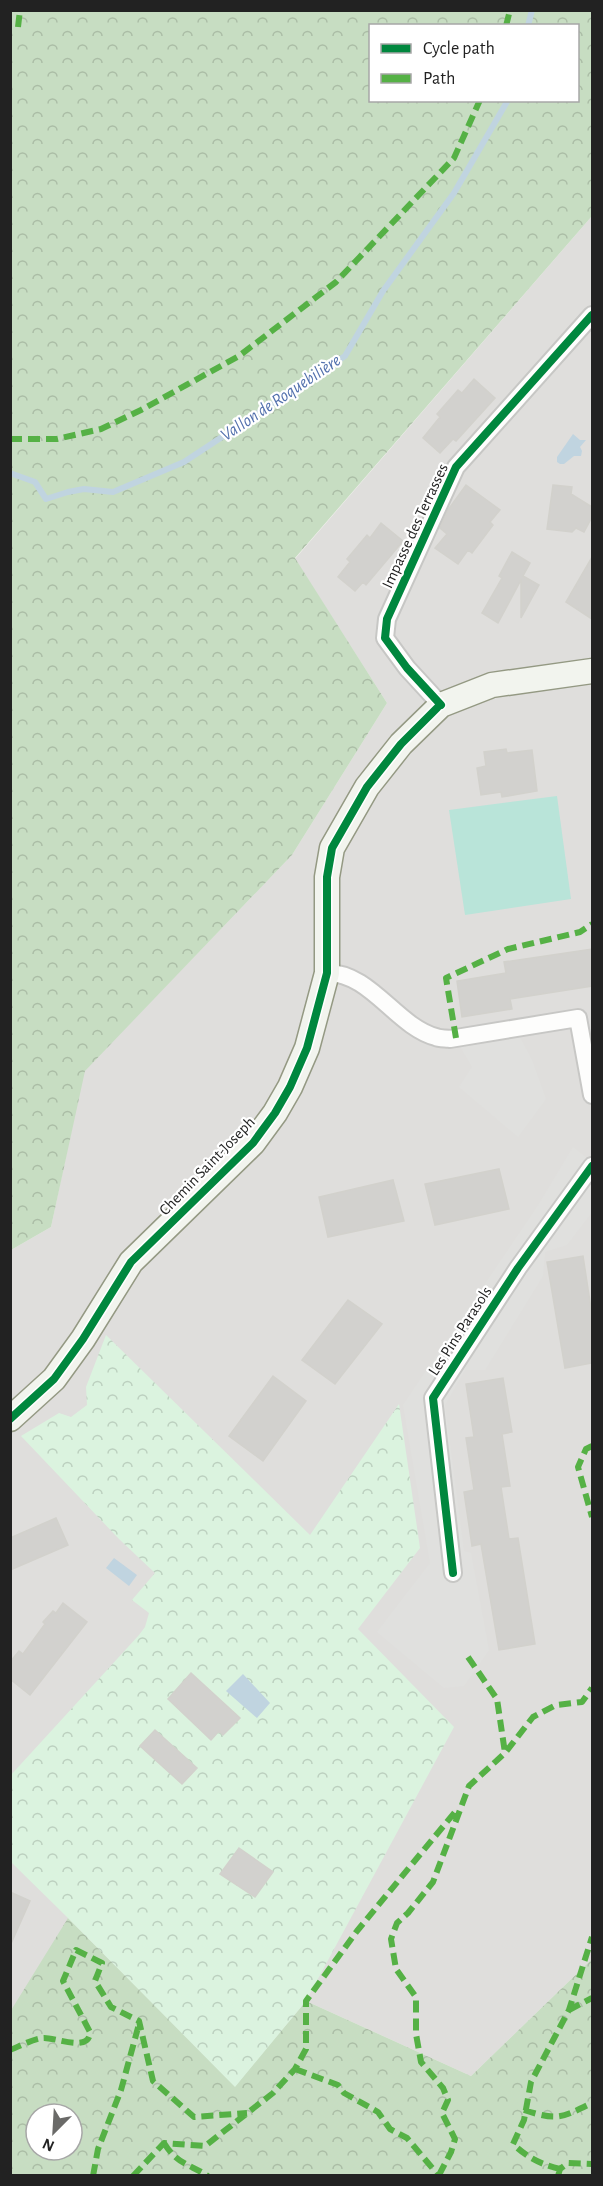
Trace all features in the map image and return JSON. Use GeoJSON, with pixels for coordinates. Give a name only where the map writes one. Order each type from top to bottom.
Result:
{"type":"FeatureCollection","features":[{"type":"Feature","properties":{"kind":"main road","name":"Chemin Saint-Joseph"},"geometry":{"type":"LineString","coordinates":[[10,1419],[54,1379],[83,1339],[131,1262],[253,1143],[275,1113],[290,1087],[307,1048],[327,973],[327,877],[332,848],[367,787],[401,744],[441,705],[492,685],[592,672]]}},
{"type":"Feature","properties":{"kind":"street","name":"Impasse des Terrasses"},"geometry":{"type":"LineString","coordinates":[[441,705],[407,668],[385,638],[387,619],[456,467],[591,315]]}},
{"type":"Feature","properties":{"kind":"street"},"geometry":{"type":"LineString","coordinates":[[327,973],[348,976],[415,1026],[435,1037],[450,1039],[585,1018],[592,1095]]}},
{"type":"Feature","properties":{"kind":"street","name":"Les Pins Parasols"},"geometry":{"type":"LineString","coordinates":[[453,1573],[432,1398],[518,1268],[592,1166]]}},
{"type":"Feature","properties":{"kind":"shaded area"},"geometry":{"type":"Polygon","coordinates":[[[592,216],[592,1959],[471,2076],[306,2001],[235,2087],[11,2012],[11,1250],[51,1227],[84,1071],[292,855],[387,703],[295,559],[592,216]]]}},
{"type":"Feature","properties":{"kind":"shaded area"},"geometry":{"type":"Polygon","coordinates":[[[517,1032],[532,1060],[546,1099],[518,1137],[459,1087],[472,1067],[457,1041],[517,1032]]]}},
{"type":"Feature","properties":{"kind":"shaded area"},"geometry":{"type":"Polygon","coordinates":[[[573,1147],[592,1162],[592,1212],[567,1245],[545,1252],[543,1276],[485,1370],[465,1370],[445,1405],[464,1551],[471,1553],[489,1650],[464,1686],[444,1688],[377,1632],[430,1563],[403,1405],[537,1207],[573,1147]]]}},
{"type":"Feature","properties":{"kind":"green space"},"geometry":{"type":"Polygon","coordinates":[[[11,10],[592,11],[592,216],[295,558],[387,703],[292,855],[85,1071],[51,1227],[11,1250],[11,10]]]}},
{"type":"Feature","properties":{"kind":"green space"},"geometry":{"type":"Polygon","coordinates":[[[557,796],[571,899],[465,915],[449,810],[557,796]]]}},
{"type":"Feature","properties":{"kind":"green space"},"geometry":{"type":"Polygon","coordinates":[[[106,1335],[310,1535],[399,1404],[420,1548],[358,1629],[454,1727],[306,2001],[235,2087],[11,1862],[10,1776],[139,1635],[145,1627],[149,1613],[132,1600],[155,1573],[119,1539],[21,1436],[59,1413],[71,1417],[87,1405],[86,1387],[106,1335]]]}},
{"type":"Feature","properties":{"kind":"green space"},"geometry":{"type":"Polygon","coordinates":[[[68,1918],[235,2086],[306,2001],[471,2076],[592,1959],[592,2175],[11,2175],[10,2012],[68,1918]]]}},
{"type":"Feature","properties":{"kind":"water"},"geometry":{"type":"Polygon","coordinates":[[[573,434],[580,440],[586,440],[580,447],[581,456],[574,456],[564,464],[560,464],[557,462],[557,457],[573,434]]]}},
{"type":"Feature","properties":{"kind":"water"},"geometry":{"type":"Polygon","coordinates":[[[114,1558],[137,1575],[129,1586],[106,1568],[114,1558]]]}},
{"type":"Feature","properties":{"kind":"water"},"geometry":{"type":"Polygon","coordinates":[[[243,1674],[270,1703],[257,1718],[226,1691],[243,1674]]]}},
{"type":"Feature","properties":{"kind":"building"},"geometry":{"type":"Polygon","coordinates":[[[474,379],[495,398],[456,441],[453,439],[440,453],[423,438],[440,417],[437,414],[458,390],[462,393],[474,379]]]}},
{"type":"Feature","properties":{"kind":"building"},"geometry":{"type":"Polygon","coordinates":[[[466,485],[500,510],[490,522],[493,525],[472,553],[468,550],[458,564],[435,548],[447,534],[440,528],[448,510],[466,485]]]}},
{"type":"Feature","properties":{"kind":"building"},"geometry":{"type":"Polygon","coordinates":[[[553,485],[572,487],[571,494],[592,507],[592,517],[584,532],[576,528],[572,532],[547,529],[553,485]]]}},
{"type":"Feature","properties":{"kind":"building"},"geometry":{"type":"Polygon","coordinates":[[[381,523],[403,541],[366,585],[363,582],[355,591],[338,577],[350,562],[347,559],[367,535],[370,538],[381,523]]]}},
{"type":"Feature","properties":{"kind":"building"},"geometry":{"type":"Polygon","coordinates":[[[512,552],[530,563],[523,576],[539,585],[521,618],[521,580],[498,623],[482,613],[502,578],[499,576],[512,552]]]}},
{"type":"Feature","properties":{"kind":"building"},"geometry":{"type":"Polygon","coordinates":[[[592,557],[592,619],[566,602],[592,557]]]}},
{"type":"Feature","properties":{"kind":"building"},"geometry":{"type":"Polygon","coordinates":[[[506,749],[507,753],[532,750],[537,791],[502,797],[501,792],[481,795],[477,768],[486,766],[484,752],[506,749]]]}},
{"type":"Feature","properties":{"kind":"building"},"geometry":{"type":"Polygon","coordinates":[[[592,949],[592,986],[510,999],[512,1009],[462,1017],[457,981],[506,973],[504,962],[592,949]]]}},
{"type":"Feature","properties":{"kind":"building"},"geometry":{"type":"Polygon","coordinates":[[[499,1169],[509,1209],[435,1225],[425,1184],[499,1169]]]}},
{"type":"Feature","properties":{"kind":"building"},"geometry":{"type":"Polygon","coordinates":[[[393,1180],[404,1221],[328,1237],[319,1197],[393,1180]]]}},
{"type":"Feature","properties":{"kind":"building"},"geometry":{"type":"Polygon","coordinates":[[[583,1256],[592,1315],[592,1363],[565,1368],[547,1262],[583,1256]]]}},
{"type":"Feature","properties":{"kind":"building"},"geometry":{"type":"Polygon","coordinates":[[[348,1300],[382,1324],[335,1384],[302,1360],[348,1300]]]}},
{"type":"Feature","properties":{"kind":"building"},"geometry":{"type":"Polygon","coordinates":[[[273,1376],[306,1401],[263,1461],[229,1436],[273,1376]]]}},
{"type":"Feature","properties":{"kind":"building"},"geometry":{"type":"Polygon","coordinates":[[[503,1378],[512,1432],[502,1434],[510,1486],[501,1487],[509,1539],[518,1538],[535,1644],[499,1650],[481,1544],[472,1546],[464,1492],[474,1490],[466,1438],[474,1437],[466,1384],[503,1378]]]}},
{"type":"Feature","properties":{"kind":"building"},"geometry":{"type":"Polygon","coordinates":[[[56,1518],[68,1545],[10,1570],[10,1538],[56,1518]]]}},
{"type":"Feature","properties":{"kind":"building"},"geometry":{"type":"Polygon","coordinates":[[[63,1603],[87,1622],[30,1695],[10,1679],[10,1662],[19,1651],[23,1654],[45,1624],[43,1622],[53,1611],[56,1613],[63,1603]]]}},
{"type":"Feature","properties":{"kind":"building"},"geometry":{"type":"Polygon","coordinates":[[[191,1673],[240,1718],[223,1735],[219,1731],[211,1740],[168,1699],[191,1673]]]}},
{"type":"Feature","properties":{"kind":"building"},"geometry":{"type":"Polygon","coordinates":[[[155,1730],[197,1768],[182,1784],[140,1746],[155,1730]]]}},
{"type":"Feature","properties":{"kind":"building"},"geometry":{"type":"Polygon","coordinates":[[[239,1848],[273,1872],[255,1897],[220,1874],[239,1848]]]}},
{"type":"Feature","properties":{"kind":"building"},"geometry":{"type":"Polygon","coordinates":[[[10,1892],[30,1901],[10,1946],[10,1892]]]}},
{"type":"Feature","properties":{"kind":"waterway","name":"Vallon de Roquebilière"},"geometry":{"type":"LineString","coordinates":[[528,24],[532,10]]}},
{"type":"Feature","properties":{"kind":"waterway","name":"Vallon de Roquebilière"},"geometry":{"type":"LineString","coordinates":[[10,473],[35,482],[46,499],[84,489],[113,492],[184,462],[345,356],[383,291],[454,193],[507,102]]}},
{"type":"Feature","properties":{"kind":"marked path"},"geometry":{"type":"LineString","coordinates":[[18,27],[20,10]]}},
{"type":"Feature","properties":{"kind":"marked path"},"geometry":{"type":"LineString","coordinates":[[506,24],[510,10]]}},
{"type":"Feature","properties":{"kind":"marked path"},"geometry":{"type":"LineString","coordinates":[[10,439],[57,439],[101,429],[141,410],[239,356],[336,282],[454,158],[479,102]]}},
{"type":"Feature","properties":{"kind":"marked path"},"geometry":{"type":"LineString","coordinates":[[456,1038],[446,978],[508,949],[580,932],[592,924]]}},
{"type":"Feature","properties":{"kind":"marked path"},"geometry":{"type":"LineString","coordinates":[[592,1446],[586,1449],[578,1467],[592,1517]]}},
{"type":"Feature","properties":{"kind":"marked path"},"geometry":{"type":"LineString","coordinates":[[468,1657],[497,1699],[505,1753]]}},
{"type":"Feature","properties":{"kind":"marked path"},"geometry":{"type":"LineString","coordinates":[[439,2175],[455,2139],[442,2113],[448,2100],[443,2088],[421,2062],[416,2034],[416,1997],[396,1969],[391,1939],[397,1923],[433,1882],[469,1786],[505,1753],[533,1717],[556,1705],[582,1702],[592,1688]]}},
{"type":"Feature","properties":{"kind":"marked path"},"geometry":{"type":"LineString","coordinates":[[133,2176],[164,2143],[205,2146],[273,2093],[295,2069],[306,2049],[306,2001],[357,1931],[455,1812]]}},
{"type":"Feature","properties":{"kind":"marked path"},"geometry":{"type":"LineString","coordinates":[[560,2169],[535,2160],[513,2144],[524,2120],[531,2082],[569,2010],[592,1937]]}},
{"type":"Feature","properties":{"kind":"marked path"},"geometry":{"type":"LineString","coordinates":[[10,2050],[43,2038],[78,2043],[88,2038],[90,2032],[63,1981],[76,1950],[102,1963],[95,1981],[111,2007],[139,2021],[153,2081],[194,2117],[247,2113]]}},
{"type":"Feature","properties":{"kind":"marked path"},"geometry":{"type":"LineString","coordinates":[[569,2010],[592,1998]]}},
{"type":"Feature","properties":{"kind":"marked path"},"geometry":{"type":"LineString","coordinates":[[93,2176],[98,2149],[121,2090],[139,2024]]}},
{"type":"Feature","properties":{"kind":"marked path"},"geometry":{"type":"LineString","coordinates":[[295,2069],[338,2085],[344,2093],[378,2112],[390,2129],[407,2138],[439,2176]]}},
{"type":"Feature","properties":{"kind":"marked path"},"geometry":{"type":"LineString","coordinates":[[524,2110],[552,2117],[566,2115],[592,2103]]}},
{"type":"Feature","properties":{"kind":"marked path"},"geometry":{"type":"LineString","coordinates":[[164,2143],[179,2160],[208,2176]]}},
{"type":"Feature","properties":{"kind":"marked path"},"geometry":{"type":"LineString","coordinates":[[558,2176],[560,2169],[568,2163],[592,2164]]}},
{"type":"Feature","properties":{"kind":"cycle path"},"geometry":{"type":"LineString","coordinates":[[441,705],[407,668],[385,638],[387,619],[456,467],[592,315]]}},
{"type":"Feature","properties":{"kind":"cycle path"},"geometry":{"type":"LineString","coordinates":[[10,1419],[54,1379],[83,1339],[131,1262],[253,1143],[275,1113],[290,1087],[307,1048],[327,973],[327,877],[332,848],[367,787],[401,744],[437,708]]}},
{"type":"Feature","properties":{"kind":"cycle path"},"geometry":{"type":"LineString","coordinates":[[453,1573],[433,1398],[518,1268],[592,1166]]}}]}
